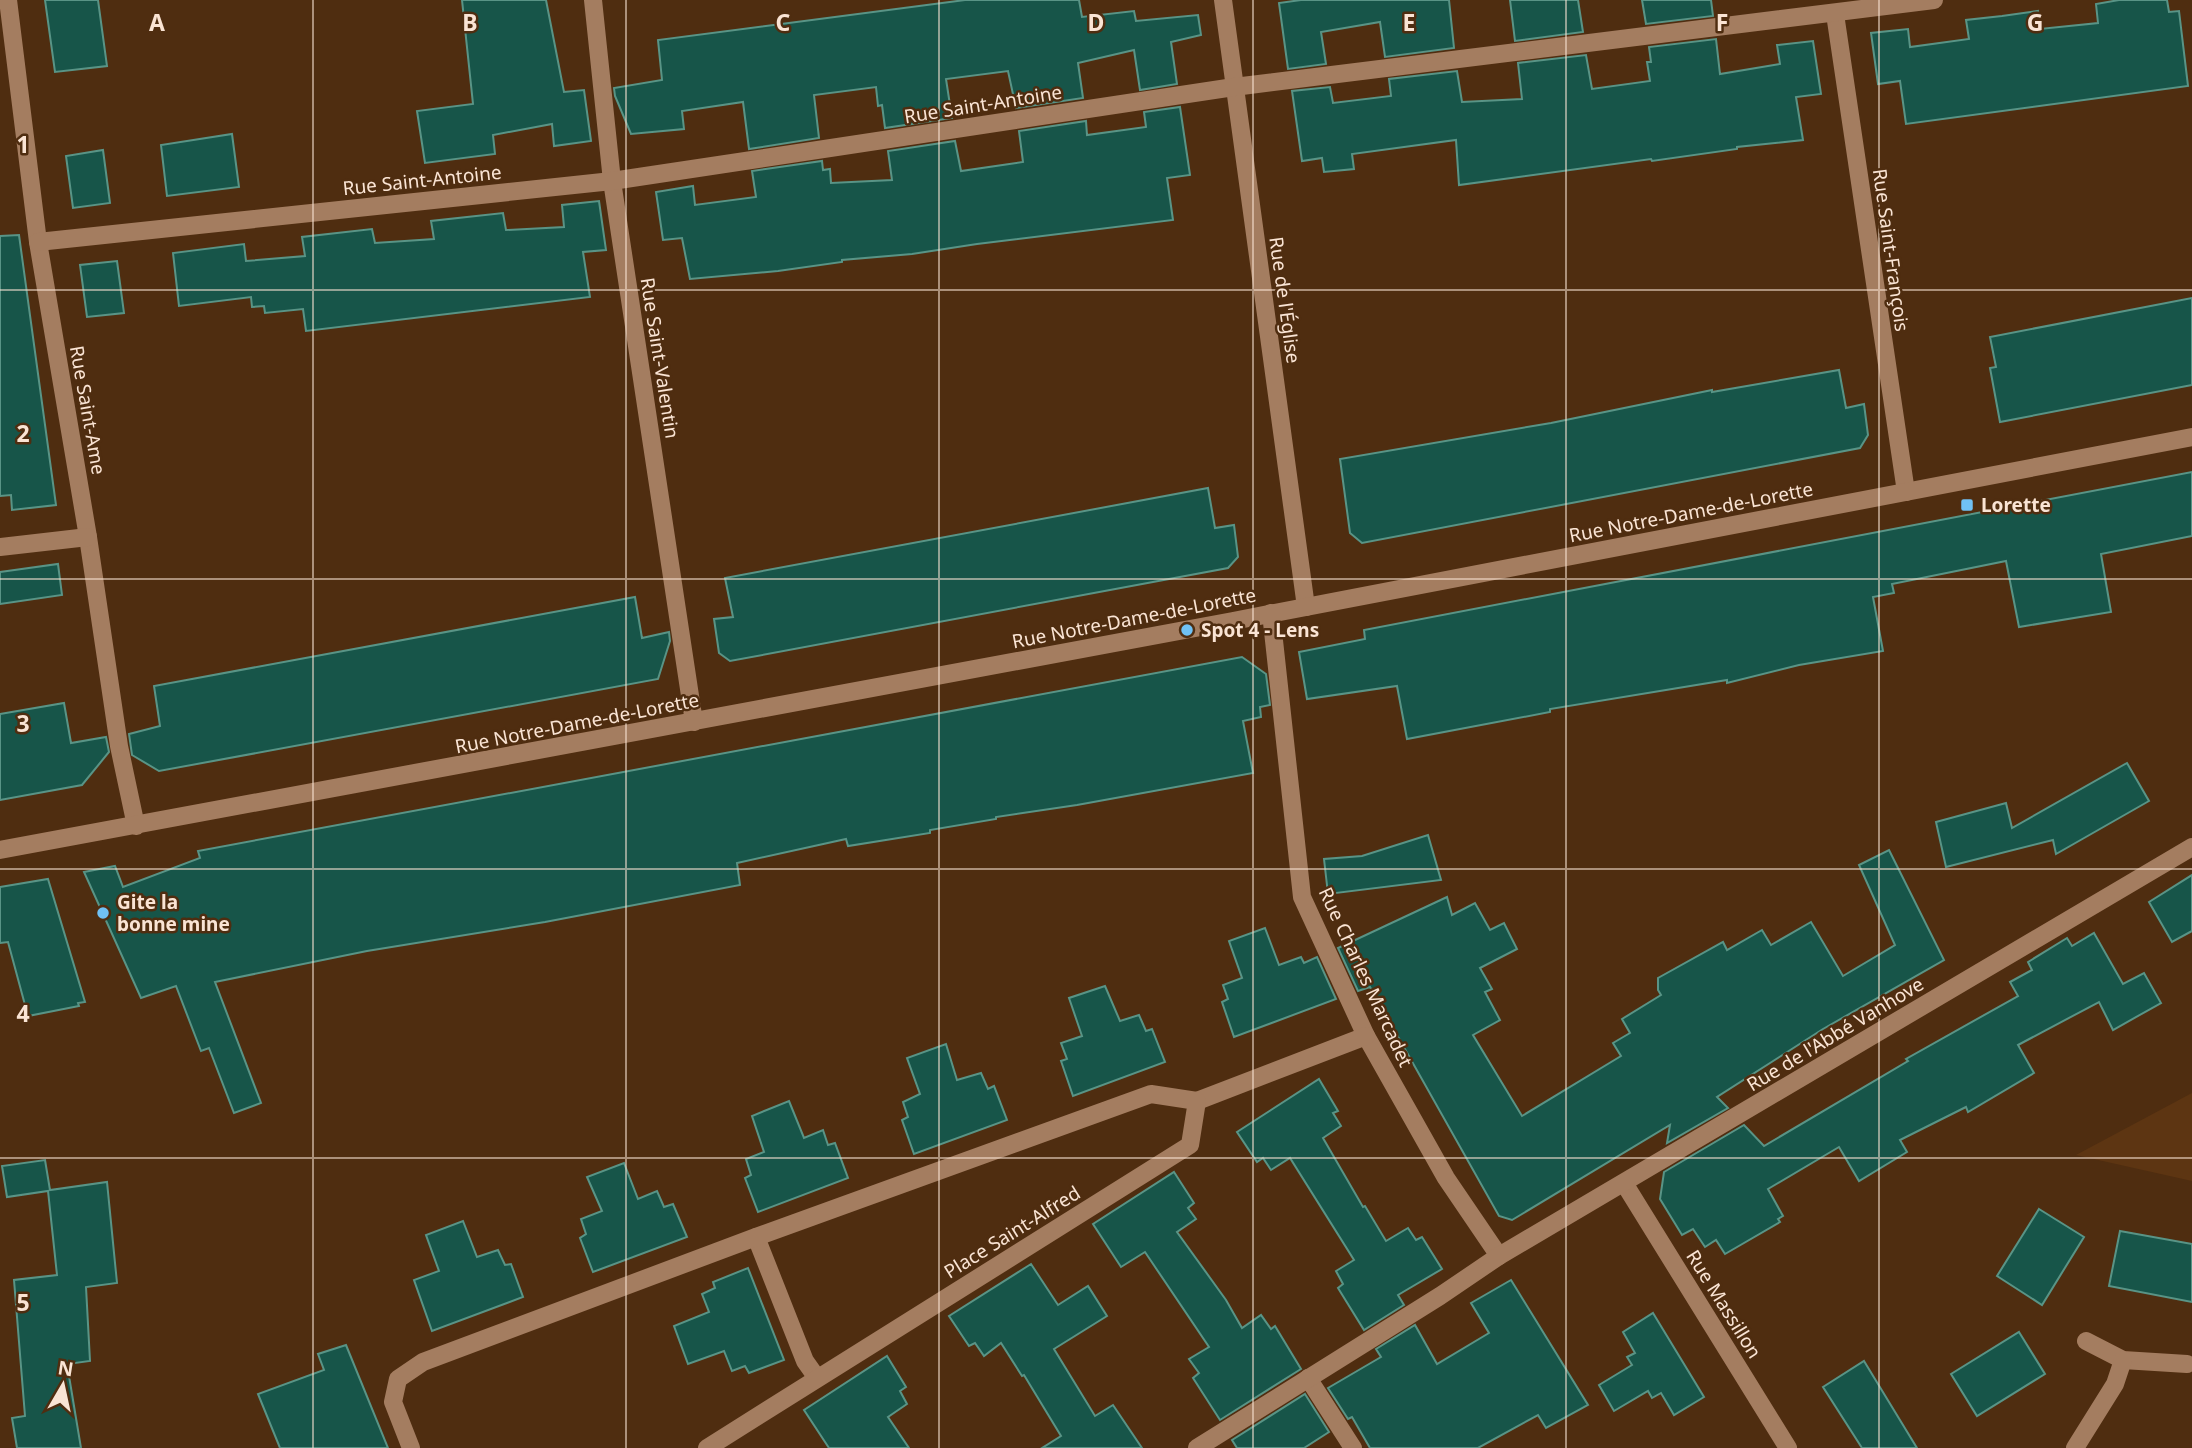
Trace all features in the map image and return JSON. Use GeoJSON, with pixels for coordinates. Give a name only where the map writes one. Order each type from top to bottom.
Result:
{"type":"FeatureCollection","features":[{"type":"Feature","properties":{"kind":"street","name":"Rue Saint-Ame"},"geometry":{"type":"LineString","coordinates":[[8,0],[6,30],[38,242],[88,537],[119,746],[136,826]]}},
{"type":"Feature","properties":{"kind":"street","name":"Rue Saint-Valentin"},"geometry":{"type":"LineString","coordinates":[[593,0],[612,181],[694,722]]}},
{"type":"Feature","properties":{"kind":"street","name":"Rue de l'Église"},"geometry":{"type":"LineString","coordinates":[[1223,0],[1306,607]]}},
{"type":"Feature","properties":{"kind":"street","name":"Rue Saint-Antoine"},"geometry":{"type":"LineString","coordinates":[[38,242],[612,181],[1234,87],[1934,0]]}},
{"type":"Feature","properties":{"kind":"street","name":"Rue Saint-François"},"geometry":{"type":"LineString","coordinates":[[1835,14],[1906,492]]}},
{"type":"Feature","properties":{"kind":"street","name":"Rue Notre-Dame-de-Lorette"},"geometry":{"type":"LineString","coordinates":[[0,850],[1306,607],[2192,436]]}},
{"type":"Feature","properties":{"kind":"street"},"geometry":{"type":"LineString","coordinates":[[0,547],[88,537]]}},
{"type":"Feature","properties":{"kind":"street","name":"Rue Charles Marcadet"},"geometry":{"type":"LineString","coordinates":[[1271,613],[1302,897],[1366,1036],[1446,1178],[1499,1256]]}},
{"type":"Feature","properties":{"kind":"street","name":"Rue de l'Abbé Vanhove"},"geometry":{"type":"LineString","coordinates":[[1197,1448],[1440,1296],[1499,1256],[2192,847]]}},
{"type":"Feature","properties":{"kind":"street"},"geometry":{"type":"LineString","coordinates":[[411,1448],[393,1402],[398,1379],[423,1362],[756,1237],[1151,1094],[1197,1101],[1366,1036]]}},
{"type":"Feature","properties":{"kind":"street","name":"Place Saint-Alfred"},"geometry":{"type":"LineString","coordinates":[[707,1448],[1190,1145],[1197,1101]]}},
{"type":"Feature","properties":{"kind":"street","name":"Rue Massillon"},"geometry":{"type":"LineString","coordinates":[[1624,1183],[1788,1448]]}},
{"type":"Feature","properties":{"kind":"street"},"geometry":{"type":"LineString","coordinates":[[756,1237],[805,1361],[817,1378]]}},
{"type":"Feature","properties":{"kind":"street"},"geometry":{"type":"LineString","coordinates":[[2086,1341],[2123,1360],[2187,1364]]}},
{"type":"Feature","properties":{"kind":"street"},"geometry":{"type":"LineString","coordinates":[[2075,1448],[2115,1384],[2123,1360]]}},
{"type":"Feature","properties":{"kind":"street"},"geometry":{"type":"LineString","coordinates":[[1308,1378],[1353,1448]]}},
{"type":"Feature","properties":{"kind":"shaded area"},"geometry":{"type":"Polygon","coordinates":[[[2192,1093],[2192,1181],[2076,1155],[2192,1093]]]}},
{"type":"Feature","properties":{"kind":"building"},"geometry":{"type":"Polygon","coordinates":[[[45,0],[98,0],[107,66],[55,72],[45,0]]]}},
{"type":"Feature","properties":{"kind":"building"},"geometry":{"type":"Polygon","coordinates":[[[462,0],[546,0],[564,92],[584,90],[591,141],[554,146],[552,124],[493,135],[495,154],[425,163],[417,111],[473,104],[462,0]]]}},
{"type":"Feature","properties":{"kind":"building"},"geometry":{"type":"Polygon","coordinates":[[[965,0],[1079,0],[1082,17],[1134,11],[1136,21],[1198,15],[1201,35],[1171,42],[1177,84],[1140,90],[1134,50],[1078,63],[1083,98],[1016,108],[1008,71],[946,79],[952,118],[885,128],[882,105],[878,106],[876,87],[814,95],[819,138],[749,149],[743,102],[682,111],[684,129],[631,134],[615,96],[614,88],[662,80],[658,40],[965,0]]]}},
{"type":"Feature","properties":{"kind":"building"},"geometry":{"type":"Polygon","coordinates":[[[1301,0],[1449,0],[1454,48],[1385,57],[1380,22],[1321,32],[1326,64],[1288,69],[1279,3],[1301,0]]]}},
{"type":"Feature","properties":{"kind":"building"},"geometry":{"type":"Polygon","coordinates":[[[1510,0],[1578,0],[1583,32],[1515,41],[1510,0]]]}},
{"type":"Feature","properties":{"kind":"building"},"geometry":{"type":"Polygon","coordinates":[[[1642,0],[1711,0],[1713,16],[1646,24],[1642,0]]]}},
{"type":"Feature","properties":{"kind":"building"},"geometry":{"type":"Polygon","coordinates":[[[2119,0],[2167,0],[2169,12],[2179,11],[2188,86],[1906,124],[1900,81],[1878,84],[1871,33],[1908,29],[1910,47],[1969,39],[1966,20],[2038,11],[2040,29],[2098,23],[2096,4],[2119,0]]]}},
{"type":"Feature","properties":{"kind":"building"},"geometry":{"type":"Polygon","coordinates":[[[1716,39],[1720,74],[1780,64],[1777,45],[1813,41],[1821,94],[1796,97],[1803,140],[1459,185],[1456,140],[1352,154],[1354,169],[1324,172],[1322,158],[1302,161],[1292,91],[1330,87],[1333,103],[1391,96],[1389,79],[1457,71],[1462,102],[1522,99],[1518,63],[1586,55],[1592,89],[1650,81],[1647,62],[1651,62],[1649,47],[1716,39]]]}},
{"type":"Feature","properties":{"kind":"building"},"geometry":{"type":"Polygon","coordinates":[[[1180,107],[1190,175],[1167,178],[1173,220],[912,254],[842,260],[778,271],[690,279],[682,238],[663,240],[656,192],[693,186],[695,205],[756,197],[752,171],[822,161],[823,170],[830,169],[831,183],[892,180],[888,151],[955,141],[961,171],[1023,162],[1019,131],[1086,121],[1087,135],[1146,127],[1144,112],[1180,107]]]}},
{"type":"Feature","properties":{"kind":"building"},"geometry":{"type":"Polygon","coordinates":[[[232,134],[239,187],[167,196],[161,145],[232,134]]]}},
{"type":"Feature","properties":{"kind":"building"},"geometry":{"type":"Polygon","coordinates":[[[103,150],[110,203],[73,208],[66,156],[103,150]]]}},
{"type":"Feature","properties":{"kind":"building"},"geometry":{"type":"Polygon","coordinates":[[[599,201],[606,250],[583,252],[590,297],[306,331],[303,309],[265,313],[264,306],[252,307],[251,297],[179,306],[173,253],[244,244],[246,261],[305,256],[302,237],[372,229],[375,243],[434,239],[431,221],[503,213],[506,230],[564,227],[562,205],[599,201]]]}},
{"type":"Feature","properties":{"kind":"building"},"geometry":{"type":"Polygon","coordinates":[[[19,235],[56,505],[12,510],[11,495],[0,496],[0,236],[19,235]]]}},
{"type":"Feature","properties":{"kind":"building"},"geometry":{"type":"Polygon","coordinates":[[[117,261],[124,313],[87,317],[80,265],[117,261]]]}},
{"type":"Feature","properties":{"kind":"building"},"geometry":{"type":"Polygon","coordinates":[[[2192,298],[2192,385],[2000,422],[1990,368],[1996,367],[1990,337],[2192,298]]]}},
{"type":"Feature","properties":{"kind":"building"},"geometry":{"type":"Polygon","coordinates":[[[1839,370],[1846,408],[1864,404],[1868,435],[1860,448],[1362,543],[1350,533],[1340,459],[1551,423],[1712,390],[1839,370]]]}},
{"type":"Feature","properties":{"kind":"building"},"geometry":{"type":"Polygon","coordinates":[[[2192,472],[2192,536],[2101,554],[2111,612],[2019,627],[2006,561],[1892,584],[1894,593],[1873,597],[1883,651],[1799,665],[1727,683],[1727,680],[1550,709],[1550,712],[1407,739],[1397,686],[1307,699],[1299,652],[1365,639],[1364,630],[2192,472]]]}},
{"type":"Feature","properties":{"kind":"building"},"geometry":{"type":"Polygon","coordinates":[[[1208,488],[1215,528],[1234,525],[1238,557],[1228,568],[730,661],[719,653],[714,619],[733,617],[725,578],[1208,488]]]}},
{"type":"Feature","properties":{"kind":"building"},"geometry":{"type":"Polygon","coordinates":[[[58,564],[62,595],[0,604],[0,572],[58,564]]]}},
{"type":"Feature","properties":{"kind":"building"},"geometry":{"type":"Polygon","coordinates":[[[635,597],[642,638],[669,632],[670,641],[658,679],[159,771],[132,755],[129,734],[160,726],[154,686],[635,597]]]}},
{"type":"Feature","properties":{"kind":"building"},"geometry":{"type":"Polygon","coordinates":[[[1242,657],[1266,674],[1270,705],[1260,707],[1261,717],[1243,721],[1253,773],[996,817],[930,830],[930,833],[848,846],[846,839],[737,863],[740,885],[545,922],[367,951],[215,982],[261,1103],[234,1113],[209,1048],[201,1051],[176,986],[141,998],[84,872],[115,866],[123,887],[200,858],[198,851],[1242,657]]]}},
{"type":"Feature","properties":{"kind":"building"},"geometry":{"type":"Polygon","coordinates":[[[64,703],[71,743],[106,737],[109,752],[82,785],[0,800],[0,714],[64,703]]]}},
{"type":"Feature","properties":{"kind":"building"},"geometry":{"type":"Polygon","coordinates":[[[2127,763],[2149,801],[2056,854],[2053,840],[1946,867],[1936,822],[2006,803],[2012,828],[2127,763]]]}},
{"type":"Feature","properties":{"kind":"building"},"geometry":{"type":"Polygon","coordinates":[[[1428,835],[1441,880],[1328,894],[1324,859],[1362,856],[1428,835]]]}},
{"type":"Feature","properties":{"kind":"building"},"geometry":{"type":"Polygon","coordinates":[[[1889,850],[1944,960],[1823,1029],[1717,1097],[1728,1108],[1667,1143],[1670,1125],[1512,1220],[1499,1216],[1370,987],[1358,991],[1338,948],[1447,897],[1452,915],[1475,903],[1490,930],[1504,923],[1517,949],[1480,968],[1492,989],[1485,992],[1500,1020],[1473,1035],[1522,1116],[1621,1056],[1613,1043],[1630,1033],[1622,1019],[1661,995],[1658,978],[1723,942],[1727,950],[1762,930],[1771,945],[1811,922],[1843,976],[1895,945],[1859,865],[1889,850]]]}},
{"type":"Feature","properties":{"kind":"building"},"geometry":{"type":"Polygon","coordinates":[[[2192,875],[2192,931],[2172,942],[2149,902],[2192,875]]]}},
{"type":"Feature","properties":{"kind":"building"},"geometry":{"type":"Polygon","coordinates":[[[48,879],[85,1002],[78,1003],[79,1006],[28,1016],[8,942],[0,943],[0,887],[48,879]]]}},
{"type":"Feature","properties":{"kind":"building"},"geometry":{"type":"Polygon","coordinates":[[[1265,928],[1279,965],[1301,957],[1304,963],[1317,957],[1336,999],[1234,1037],[1222,1002],[1228,999],[1223,985],[1242,978],[1229,941],[1265,928]]]}},
{"type":"Feature","properties":{"kind":"building"},"geometry":{"type":"Polygon","coordinates":[[[2094,933],[2123,984],[2144,973],[2161,1003],[2113,1030],[2099,1002],[2018,1045],[2034,1073],[1968,1112],[1966,1107],[1900,1140],[1907,1152],[1859,1181],[1839,1147],[1768,1189],[1783,1216],[1778,1219],[1780,1222],[1725,1254],[1716,1240],[1705,1247],[1693,1229],[1682,1235],[1660,1199],[1664,1172],[1744,1125],[1764,1146],[1908,1061],[1906,1059],[2018,996],[2010,982],[2032,970],[2028,962],[2067,938],[2072,946],[2094,933]]]}},
{"type":"Feature","properties":{"kind":"building"},"geometry":{"type":"Polygon","coordinates":[[[1105,986],[1120,1021],[1139,1015],[1146,1031],[1152,1029],[1165,1062],[1073,1096],[1061,1061],[1067,1059],[1061,1043],[1082,1036],[1069,998],[1105,986]]]}},
{"type":"Feature","properties":{"kind":"building"},"geometry":{"type":"Polygon","coordinates":[[[946,1044],[957,1080],[981,1073],[988,1089],[994,1086],[1007,1120],[914,1154],[902,1120],[908,1117],[903,1102],[920,1094],[907,1058],[946,1044]]]}},
{"type":"Feature","properties":{"kind":"building"},"geometry":{"type":"Polygon","coordinates":[[[1319,1079],[1338,1111],[1333,1113],[1341,1126],[1323,1138],[1363,1207],[1365,1206],[1386,1241],[1408,1228],[1416,1240],[1422,1237],[1442,1269],[1398,1295],[1404,1305],[1364,1330],[1338,1288],[1343,1284],[1336,1271],[1354,1260],[1290,1158],[1271,1170],[1263,1158],[1257,1162],[1237,1132],[1319,1079]]]}},
{"type":"Feature","properties":{"kind":"building"},"geometry":{"type":"Polygon","coordinates":[[[789,1101],[804,1138],[823,1130],[828,1145],[835,1143],[848,1178],[758,1212],[745,1178],[751,1175],[746,1159],[764,1152],[752,1116],[789,1101]]]}},
{"type":"Feature","properties":{"kind":"building"},"geometry":{"type":"Polygon","coordinates":[[[45,1160],[50,1190],[107,1182],[117,1283],[86,1287],[90,1361],[67,1364],[81,1448],[17,1448],[12,1418],[25,1416],[14,1280],[57,1275],[48,1191],[7,1197],[2,1166],[45,1160]]]}},
{"type":"Feature","properties":{"kind":"building"},"geometry":{"type":"Polygon","coordinates":[[[624,1163],[638,1199],[657,1191],[664,1207],[673,1204],[687,1237],[593,1272],[580,1238],[586,1234],[581,1219],[602,1211],[587,1177],[624,1163]]]}},
{"type":"Feature","properties":{"kind":"building"},"geometry":{"type":"Polygon","coordinates":[[[1174,1172],[1194,1203],[1188,1208],[1196,1219],[1177,1232],[1226,1300],[1242,1328],[1261,1315],[1271,1329],[1275,1326],[1301,1369],[1220,1420],[1193,1378],[1199,1373],[1189,1359],[1209,1347],[1145,1252],[1121,1267],[1093,1224],[1174,1172]]]}},
{"type":"Feature","properties":{"kind":"building"},"geometry":{"type":"Polygon","coordinates":[[[2039,1209],[2084,1237],[2042,1305],[1997,1276],[2039,1209]]]}},
{"type":"Feature","properties":{"kind":"building"},"geometry":{"type":"Polygon","coordinates":[[[463,1221],[477,1257],[498,1250],[505,1265],[511,1264],[523,1297],[432,1331],[414,1280],[439,1271],[426,1235],[463,1221]]]}},
{"type":"Feature","properties":{"kind":"building"},"geometry":{"type":"Polygon","coordinates":[[[2120,1231],[2192,1244],[2192,1302],[2109,1286],[2120,1231]]]}},
{"type":"Feature","properties":{"kind":"building"},"geometry":{"type":"Polygon","coordinates":[[[1031,1264],[1058,1305],[1088,1286],[1107,1316],[1054,1349],[1095,1416],[1113,1405],[1142,1448],[1042,1448],[1061,1436],[1024,1375],[1022,1376],[1001,1343],[984,1356],[975,1343],[969,1346],[949,1316],[1031,1264]]]}},
{"type":"Feature","properties":{"kind":"building"},"geometry":{"type":"Polygon","coordinates":[[[748,1268],[784,1360],[749,1373],[745,1366],[732,1371],[724,1351],[688,1364],[674,1326],[709,1312],[702,1294],[715,1288],[713,1282],[748,1268]]]}},
{"type":"Feature","properties":{"kind":"building"},"geometry":{"type":"Polygon","coordinates":[[[1511,1280],[1588,1405],[1546,1428],[1538,1415],[1478,1448],[1370,1448],[1352,1417],[1348,1419],[1328,1388],[1381,1357],[1376,1349],[1415,1325],[1437,1364],[1489,1333],[1471,1303],[1511,1280]]]}},
{"type":"Feature","properties":{"kind":"building"},"geometry":{"type":"Polygon","coordinates":[[[1653,1313],[1704,1397],[1674,1415],[1661,1393],[1652,1398],[1648,1391],[1614,1411],[1599,1385],[1632,1365],[1627,1357],[1635,1353],[1623,1332],[1653,1313]]]}},
{"type":"Feature","properties":{"kind":"building"},"geometry":{"type":"Polygon","coordinates":[[[2019,1332],[2045,1374],[1977,1416],[1951,1374],[2019,1332]]]}},
{"type":"Feature","properties":{"kind":"building"},"geometry":{"type":"Polygon","coordinates":[[[346,1345],[388,1448],[280,1448],[258,1394],[324,1370],[318,1354],[346,1345]]]}},
{"type":"Feature","properties":{"kind":"building"},"geometry":{"type":"Polygon","coordinates":[[[887,1356],[906,1387],[900,1391],[907,1404],[888,1417],[909,1448],[829,1448],[804,1410],[887,1356]]]}},
{"type":"Feature","properties":{"kind":"building"},"geometry":{"type":"Polygon","coordinates":[[[1864,1361],[1917,1448],[1862,1448],[1823,1387],[1864,1361]]]}},
{"type":"Feature","properties":{"kind":"building"},"geometry":{"type":"Polygon","coordinates":[[[1305,1394],[1329,1432],[1304,1448],[1237,1448],[1232,1440],[1305,1394]]]}},
{"type":"Feature","properties":{"kind":"place","name":"Lorette"},"geometry":{"type":"Point","coordinates":[1967,505]}},
{"type":"Feature","properties":{"kind":"place","name":"Spot 4 - Lens"},"geometry":{"type":"Point","coordinates":[1187,630]}},
{"type":"Feature","properties":{"kind":"place","name":"Gite la bonne mine"},"geometry":{"type":"Point","coordinates":[103,913]}}]}
